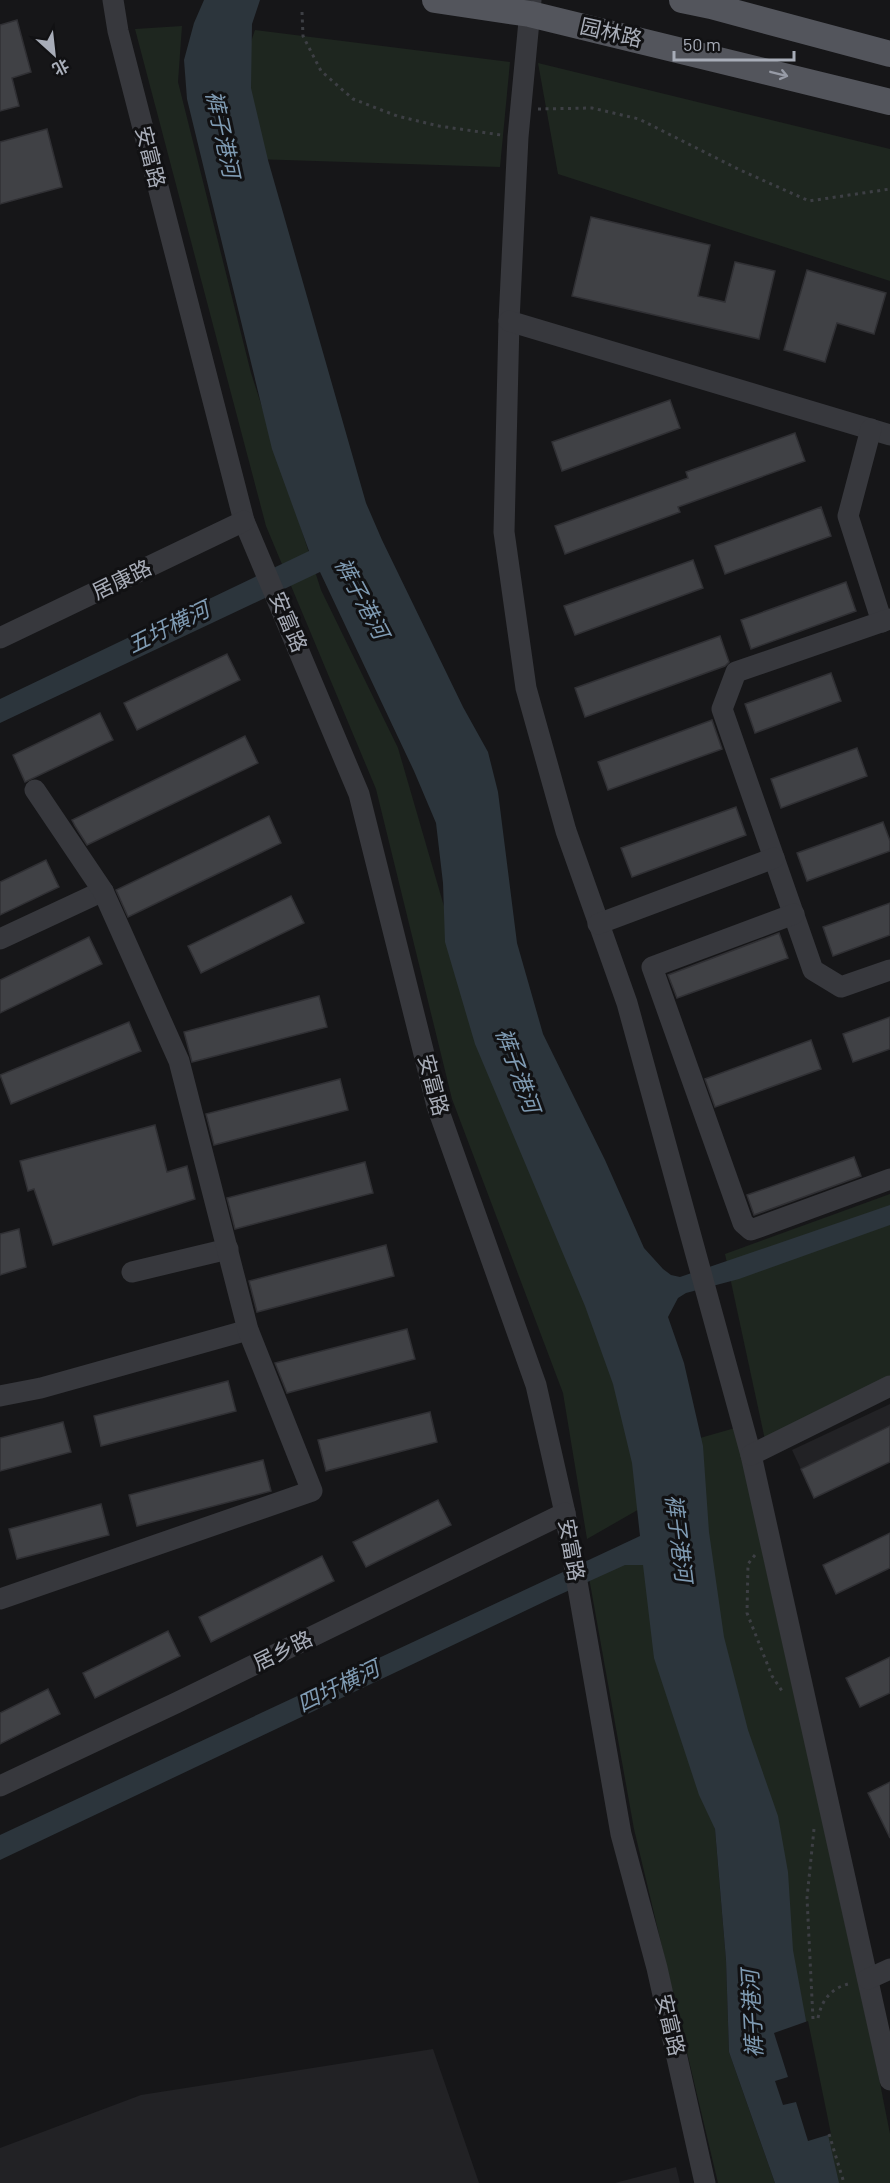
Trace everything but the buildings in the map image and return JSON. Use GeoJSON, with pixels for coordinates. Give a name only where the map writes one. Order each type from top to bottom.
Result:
{"type":"FeatureCollection","features":[{"type":"Feature","properties":{"kind":"main road","name":"园林路"},"geometry":{"type":"LineString","coordinates":[[435,0],[531,7],[890,102]]}},
{"type":"Feature","properties":{"kind":"main road"},"geometry":{"type":"LineString","coordinates":[[682,0],[890,54]]}},
{"type":"Feature","properties":{"kind":"street","name":"安富路"},"geometry":{"type":"LineString","coordinates":[[112,0],[121,43],[244,521],[359,794],[437,1106],[536,1385],[565,1513],[621,1834],[657,1968],[705,2183]]}},
{"type":"Feature","properties":{"kind":"street"},"geometry":{"type":"LineString","coordinates":[[531,7],[518,137],[509,321],[504,532],[526,688],[566,831],[627,1002],[751,1455],[890,2080]]}},
{"type":"Feature","properties":{"kind":"street"},"geometry":{"type":"LineString","coordinates":[[509,321],[880,432],[848,516],[886,620],[736,672],[722,709],[813,970],[841,987],[890,970]]}},
{"type":"Feature","properties":{"kind":"street","name":"居康路"},"geometry":{"type":"LineString","coordinates":[[0,638],[244,521]]}},
{"type":"Feature","properties":{"kind":"street"},"geometry":{"type":"LineString","coordinates":[[0,1599],[312,1491],[248,1330],[179,1061],[103,891],[35,790]]}},
{"type":"Feature","properties":{"kind":"street"},"geometry":{"type":"LineString","coordinates":[[598,924],[774,858]]}},
{"type":"Feature","properties":{"kind":"street"},"geometry":{"type":"LineString","coordinates":[[0,939],[103,891]]}},
{"type":"Feature","properties":{"kind":"street"},"geometry":{"type":"LineString","coordinates":[[794,914],[652,967],[743,1223],[751,1230],[890,1179]]}},
{"type":"Feature","properties":{"kind":"street"},"geometry":{"type":"LineString","coordinates":[[132,1272],[228,1249]]}},
{"type":"Feature","properties":{"kind":"street"},"geometry":{"type":"LineString","coordinates":[[0,1396],[41,1388],[248,1330]]}},
{"type":"Feature","properties":{"kind":"street"},"geometry":{"type":"LineString","coordinates":[[751,1455],[890,1386]]}},
{"type":"Feature","properties":{"kind":"street","name":"居乡路"},"geometry":{"type":"LineString","coordinates":[[0,1786],[176,1703],[565,1513]]}},
{"type":"Feature","properties":{"kind":"street"},"geometry":{"type":"LineString","coordinates":[[868,1979],[890,1969]]}},
{"type":"Feature","properties":{"kind":"path"},"geometry":{"type":"LineString","coordinates":[[302,12],[303,36],[321,72],[353,99],[407,118],[469,131],[518,137]]}},
{"type":"Feature","properties":{"kind":"path"},"geometry":{"type":"LineString","coordinates":[[521,109],[592,108],[639,119],[738,169],[809,201],[890,189]]}},
{"type":"Feature","properties":{"kind":"path"},"geometry":{"type":"LineString","coordinates":[[769,1537],[748,1564],[747,1613],[772,1676],[790,1703]]}},
{"type":"Feature","properties":{"kind":"path"},"geometry":{"type":"LineString","coordinates":[[813,2019],[807,1898],[815,1828]]}},
{"type":"Feature","properties":{"kind":"path"},"geometry":{"type":"LineString","coordinates":[[818,2018],[821,2004],[828,1994],[846,1984],[868,1979]]}},
{"type":"Feature","properties":{"kind":"path"},"geometry":{"type":"LineString","coordinates":[[829,2134],[844,2183]]}},
{"type":"Feature","properties":{"kind":"shaded area"},"geometry":{"type":"Polygon","coordinates":[[[182,26],[178,82],[251,373],[321,590],[398,748],[466,982],[607,1313],[648,1504],[587,1539],[563,1393],[452,1099],[376,789],[266,526],[135,29],[182,26]]]}},
{"type":"Feature","properties":{"kind":"shaded area"},"geometry":{"type":"Polygon","coordinates":[[[255,30],[510,62],[500,167],[251,159],[236,86],[255,30]]]}},
{"type":"Feature","properties":{"kind":"shaded area"},"geometry":{"type":"Polygon","coordinates":[[[538,63],[890,149],[890,281],[558,174],[538,63]]]}},
{"type":"Feature","properties":{"kind":"shaded area"},"geometry":{"type":"Polygon","coordinates":[[[890,1194],[890,1379],[765,1440],[725,1254],[890,1194]]]}},
{"type":"Feature","properties":{"kind":"shaded area"},"geometry":{"type":"Polygon","coordinates":[[[890,1404],[890,1426],[801,1469],[792,1450],[890,1404]]]}},
{"type":"Feature","properties":{"kind":"shaded area"},"geometry":{"type":"Polygon","coordinates":[[[735,1428],[875,2058],[890,2134],[890,2183],[823,2183],[718,1660],[686,1442],[735,1428]]]}},
{"type":"Feature","properties":{"kind":"shaded area"},"geometry":{"type":"Polygon","coordinates":[[[654,1542],[715,1829],[726,1960],[729,2052],[775,2183],[718,2183],[634,1829],[588,1572],[654,1542]]]}},
{"type":"Feature","properties":{"kind":"shaded area"},"geometry":{"type":"Polygon","coordinates":[[[433,2049],[479,2183],[0,2183],[0,2148],[141,2095],[433,2049]]]}},
{"type":"Feature","properties":{"kind":"shaded area"},"geometry":{"type":"Polygon","coordinates":[[[676,2167],[680,2183],[615,2183],[676,2167]]]}},
{"type":"Feature","properties":{"kind":"water"},"geometry":{"type":"Polygon","coordinates":[[[204,0],[260,0],[252,24],[251,88],[268,160],[366,503],[463,707],[488,752],[498,792],[517,943],[543,1034],[605,1160],[644,1248],[663,1269],[671,1275],[680,1277],[890,1205],[890,1225],[739,1279],[686,1293],[678,1298],[668,1317],[684,1363],[703,1446],[709,1532],[724,1637],[748,1730],[778,1816],[788,1872],[793,1950],[823,2113],[839,2183],[775,2183],[729,2052],[726,1960],[715,1829],[699,1795],[654,1658],[643,1565],[625,1565],[550,1599],[0,1860],[0,1835],[640,1536],[632,1463],[613,1384],[585,1306],[475,1044],[445,942],[443,883],[436,823],[414,771],[320,572],[0,723],[0,699],[309,551],[272,449],[187,99],[184,60],[194,23],[204,0]]]}},
{"type":"Feature","properties":{"kind":"pier"},"geometry":{"type":"Polygon","coordinates":[[[808,2021],[831,2134],[808,2141],[796,2102],[783,2105],[775,2081],[788,2077],[774,2033],[808,2021]]]}},
{"type":"Feature","properties":{"kind":"water label","name":"裤子港河"},"geometry":{"type":"Point","coordinates":[223,134]}},
{"type":"Feature","properties":{"kind":"water label","name":"裤子港河"},"geometry":{"type":"Point","coordinates":[362,598]}},
{"type":"Feature","properties":{"kind":"water label","name":"五圩横河"},"geometry":{"type":"Point","coordinates":[168,627]}},
{"type":"Feature","properties":{"kind":"water label","name":"裤子港河"},"geometry":{"type":"Point","coordinates":[518,1070]}},
{"type":"Feature","properties":{"kind":"water label","name":"裤子港河"},"geometry":{"type":"Point","coordinates":[679,1538]}},
{"type":"Feature","properties":{"kind":"water label","name":"四圩横河"},"geometry":{"type":"Point","coordinates":[338,1686]}},
{"type":"Feature","properties":{"kind":"water label","name":"裤子港河"},"geometry":{"type":"Point","coordinates":[752,2014]}}]}
